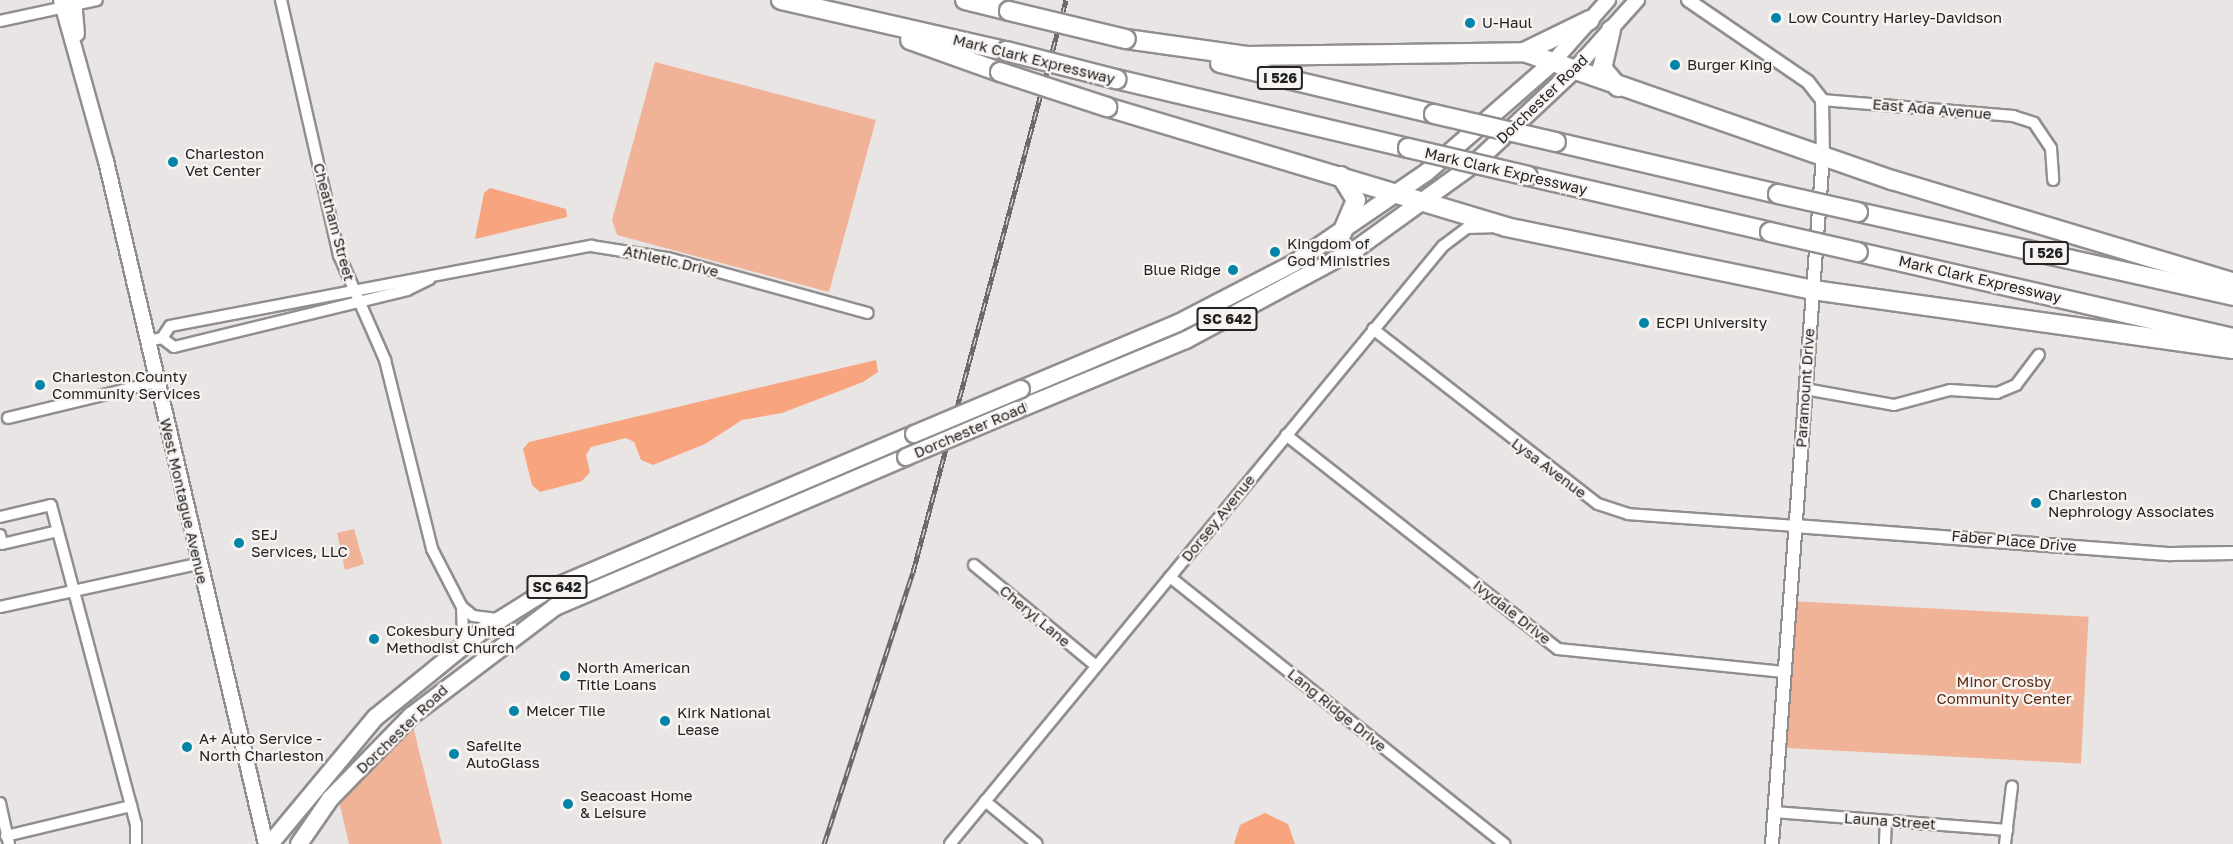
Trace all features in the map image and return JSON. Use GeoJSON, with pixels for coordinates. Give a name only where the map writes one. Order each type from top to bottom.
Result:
{"type":"FeatureCollection","features":[{"type":"Feature","properties":{"kind":"highway","name":"Mark Clark Expressway"},"geometry":{"type":"LineString","coordinates":[[781,0],[1006,51],[1528,176],[2233,338]]}},
{"type":"Feature","properties":{"kind":"highway","name":"I 526"},"geometry":{"type":"LineString","coordinates":[[964,0],[1434,114],[2233,296]]}},
{"type":"Feature","properties":{"kind":"highway"},"geometry":{"type":"LineString","coordinates":[[838,14],[1000,72],[1107,107],[1340,175],[1397,195],[1506,227],[1813,290],[2233,349]]}},
{"type":"Feature","properties":{"kind":"highway"},"geometry":{"type":"LineString","coordinates":[[1524,52],[1590,20]]}},
{"type":"Feature","properties":{"kind":"highway"},"geometry":{"type":"LineString","coordinates":[[1611,30],[1602,68],[1620,88]]}},
{"type":"Feature","properties":{"kind":"highway"},"geometry":{"type":"LineString","coordinates":[[1126,39],[1247,56],[1524,52],[1620,88],[1823,156],[2233,282]]}},
{"type":"Feature","properties":{"kind":"highway"},"geometry":{"type":"LineString","coordinates":[[1340,175],[1356,200],[1342,234]]}},
{"type":"Feature","properties":{"kind":"main road","name":"Dorchester Road"},"geometry":{"type":"LineString","coordinates":[[268,844],[376,717],[463,645],[502,619],[556,587],[1178,323],[1342,234],[1397,195],[1553,62],[1608,0]]}},
{"type":"Feature","properties":{"kind":"main road","name":"Dorchester Road"},"geometry":{"type":"LineString","coordinates":[[299,844],[330,799],[411,716],[555,607],[1186,340],[1356,249],[1474,164],[1573,71],[1637,0]]}},
{"type":"Feature","properties":{"kind":"main road","name":"West Montague Avenue"},"geometry":{"type":"LineString","coordinates":[[68,3],[78,52],[155,340],[157,382],[198,564],[268,844]]}},
{"type":"Feature","properties":{"kind":"street"},"geometry":{"type":"LineString","coordinates":[[0,21],[68,3],[97,0]]}},
{"type":"Feature","properties":{"kind":"street","name":"Cheatham Street"},"geometry":{"type":"LineString","coordinates":[[281,0],[350,288],[385,360],[432,549],[462,607],[463,645]]}},
{"type":"Feature","properties":{"kind":"street"},"geometry":{"type":"LineString","coordinates":[[1688,0],[1808,82],[1822,99]]}},
{"type":"Feature","properties":{"kind":"street","name":"East Ada Avenue"},"geometry":{"type":"LineString","coordinates":[[1822,99],[2013,116],[2039,128],[2051,148],[2053,180]]}},
{"type":"Feature","properties":{"kind":"street","name":"Paramount Drive"},"geometry":{"type":"LineString","coordinates":[[1772,844],[1823,156],[1822,99]]}},
{"type":"Feature","properties":{"kind":"street","name":"Dorsey Avenue"},"geometry":{"type":"LineString","coordinates":[[950,844],[1443,246],[1467,228],[1506,227]]}},
{"type":"Feature","properties":{"kind":"street","name":"Athletic Drive"},"geometry":{"type":"LineString","coordinates":[[435,276],[358,302],[174,347],[155,340],[170,326],[350,288],[435,276],[591,246],[669,258],[868,313]]}},
{"type":"Feature","properties":{"kind":"street","name":"Lysa Avenue"},"geometry":{"type":"LineString","coordinates":[[1373,329],[1598,504],[1628,514],[1795,526]]}},
{"type":"Feature","properties":{"kind":"street"},"geometry":{"type":"LineString","coordinates":[[1805,389],[1894,405],[1950,390],[1997,393],[2016,385],[2039,355]]}},
{"type":"Feature","properties":{"kind":"street"},"geometry":{"type":"LineString","coordinates":[[8,418],[157,382]]}},
{"type":"Feature","properties":{"kind":"street","name":"Ivydale Drive"},"geometry":{"type":"LineString","coordinates":[[1286,435],[1558,648],[1580,655],[1784,672]]}},
{"type":"Feature","properties":{"kind":"street"},"geometry":{"type":"LineString","coordinates":[[0,517],[51,505],[131,806],[136,844]]}},
{"type":"Feature","properties":{"kind":"street","name":"Faber Place Drive"},"geometry":{"type":"LineString","coordinates":[[1795,526],[2161,553],[2233,553]]}},
{"type":"Feature","properties":{"kind":"street"},"geometry":{"type":"LineString","coordinates":[[0,535],[2,544],[58,531]]}},
{"type":"Feature","properties":{"kind":"street"},"geometry":{"type":"LineString","coordinates":[[0,607],[198,564]]}},
{"type":"Feature","properties":{"kind":"street","name":"Cheryl Lane"},"geometry":{"type":"LineString","coordinates":[[974,565],[1096,666]]}},
{"type":"Feature","properties":{"kind":"street","name":"Lang Ridge Drive"},"geometry":{"type":"LineString","coordinates":[[1170,577],[1504,844]]}},
{"type":"Feature","properties":{"kind":"street"},"geometry":{"type":"LineString","coordinates":[[462,607],[473,616],[502,619]]}},
{"type":"Feature","properties":{"kind":"street"},"geometry":{"type":"LineString","coordinates":[[2006,844],[2012,786]]}},
{"type":"Feature","properties":{"kind":"street"},"geometry":{"type":"LineString","coordinates":[[985,801],[1037,844]]}},
{"type":"Feature","properties":{"kind":"street"},"geometry":{"type":"LineString","coordinates":[[0,803],[8,840],[131,806]]}},
{"type":"Feature","properties":{"kind":"street","name":"Launa Street"},"geometry":{"type":"LineString","coordinates":[[1774,812],[2007,830]]}},
{"type":"Feature","properties":{"kind":"street"},"geometry":{"type":"LineString","coordinates":[[1885,844],[1886,821]]}},
{"type":"Feature","properties":{"kind":"green space"},"geometry":{"type":"Polygon","coordinates":[[[655,62],[876,120],[829,292],[617,235],[612,220],[655,62]]]}},
{"type":"Feature","properties":{"kind":"green space"},"geometry":{"type":"Polygon","coordinates":[[[354,529],[364,564],[345,570],[337,533],[354,529]]]}},
{"type":"Feature","properties":{"kind":"green space","name":"Minor Crosby Community Center"},"geometry":{"type":"Polygon","coordinates":[[[1790,601],[2089,617],[2081,763],[1782,748],[1790,601]]]}},
{"type":"Feature","properties":{"kind":"green space"},"geometry":{"type":"Polygon","coordinates":[[[412,722],[442,844],[349,844],[338,797],[412,722]]]}},
{"type":"Feature","properties":{"kind":"shaded area"},"geometry":{"type":"Polygon","coordinates":[[[490,188],[566,209],[567,217],[475,239],[484,193],[490,188]]]}},
{"type":"Feature","properties":{"kind":"shaded area"},"geometry":{"type":"Polygon","coordinates":[[[876,360],[878,372],[863,382],[782,413],[742,420],[705,444],[653,465],[641,460],[634,442],[626,438],[591,447],[586,455],[590,472],[582,481],[540,492],[532,485],[523,449],[529,442],[876,360]]]}},
{"type":"Feature","properties":{"kind":"shaded area"},"geometry":{"type":"Polygon","coordinates":[[[1265,813],[1288,824],[1295,844],[1234,844],[1240,825],[1265,813]]]}},
{"type":"Feature","properties":{"kind":"railway"},"geometry":{"type":"LineString","coordinates":[[824,844],[913,572],[1066,0]]}},
{"type":"Feature","properties":{"kind":"place","name":"Low Country Harley-Davidson"},"geometry":{"type":"Point","coordinates":[1776,18]}},
{"type":"Feature","properties":{"kind":"place","name":"U-Haul"},"geometry":{"type":"Point","coordinates":[1470,23]}},
{"type":"Feature","properties":{"kind":"place","name":"Burger King"},"geometry":{"type":"Point","coordinates":[1675,65]}},
{"type":"Feature","properties":{"kind":"place","name":"Charleston Vet Center"},"geometry":{"type":"Point","coordinates":[173,162]}},
{"type":"Feature","properties":{"kind":"place","name":"Kingdom of God Ministries"},"geometry":{"type":"Point","coordinates":[1275,252]}},
{"type":"Feature","properties":{"kind":"place","name":"Blue Ridge"},"geometry":{"type":"Point","coordinates":[1233,270]}},
{"type":"Feature","properties":{"kind":"place","name":"ECPI University"},"geometry":{"type":"Point","coordinates":[1644,323]}},
{"type":"Feature","properties":{"kind":"place","name":"Charleston County Community Services"},"geometry":{"type":"Point","coordinates":[40,385]}},
{"type":"Feature","properties":{"kind":"place","name":"Charleston Nephrology Associates"},"geometry":{"type":"Point","coordinates":[2036,503]}},
{"type":"Feature","properties":{"kind":"place","name":"SEJ Services, LLC"},"geometry":{"type":"Point","coordinates":[239,543]}},
{"type":"Feature","properties":{"kind":"place","name":"Cokesbury United Methodist Church"},"geometry":{"type":"Point","coordinates":[374,639]}},
{"type":"Feature","properties":{"kind":"place","name":"North American Title Loans"},"geometry":{"type":"Point","coordinates":[565,676]}},
{"type":"Feature","properties":{"kind":"place","name":"Melcer Tile"},"geometry":{"type":"Point","coordinates":[514,711]}},
{"type":"Feature","properties":{"kind":"place","name":"Kirk National Lease"},"geometry":{"type":"Point","coordinates":[665,721]}},
{"type":"Feature","properties":{"kind":"place","name":"A+ Auto Service - North Charleston"},"geometry":{"type":"Point","coordinates":[187,747]}},
{"type":"Feature","properties":{"kind":"place","name":"Safelite AutoGlass"},"geometry":{"type":"Point","coordinates":[454,754]}},
{"type":"Feature","properties":{"kind":"place","name":"Seacoast Home & Leisure"},"geometry":{"type":"Point","coordinates":[568,804]}}]}
